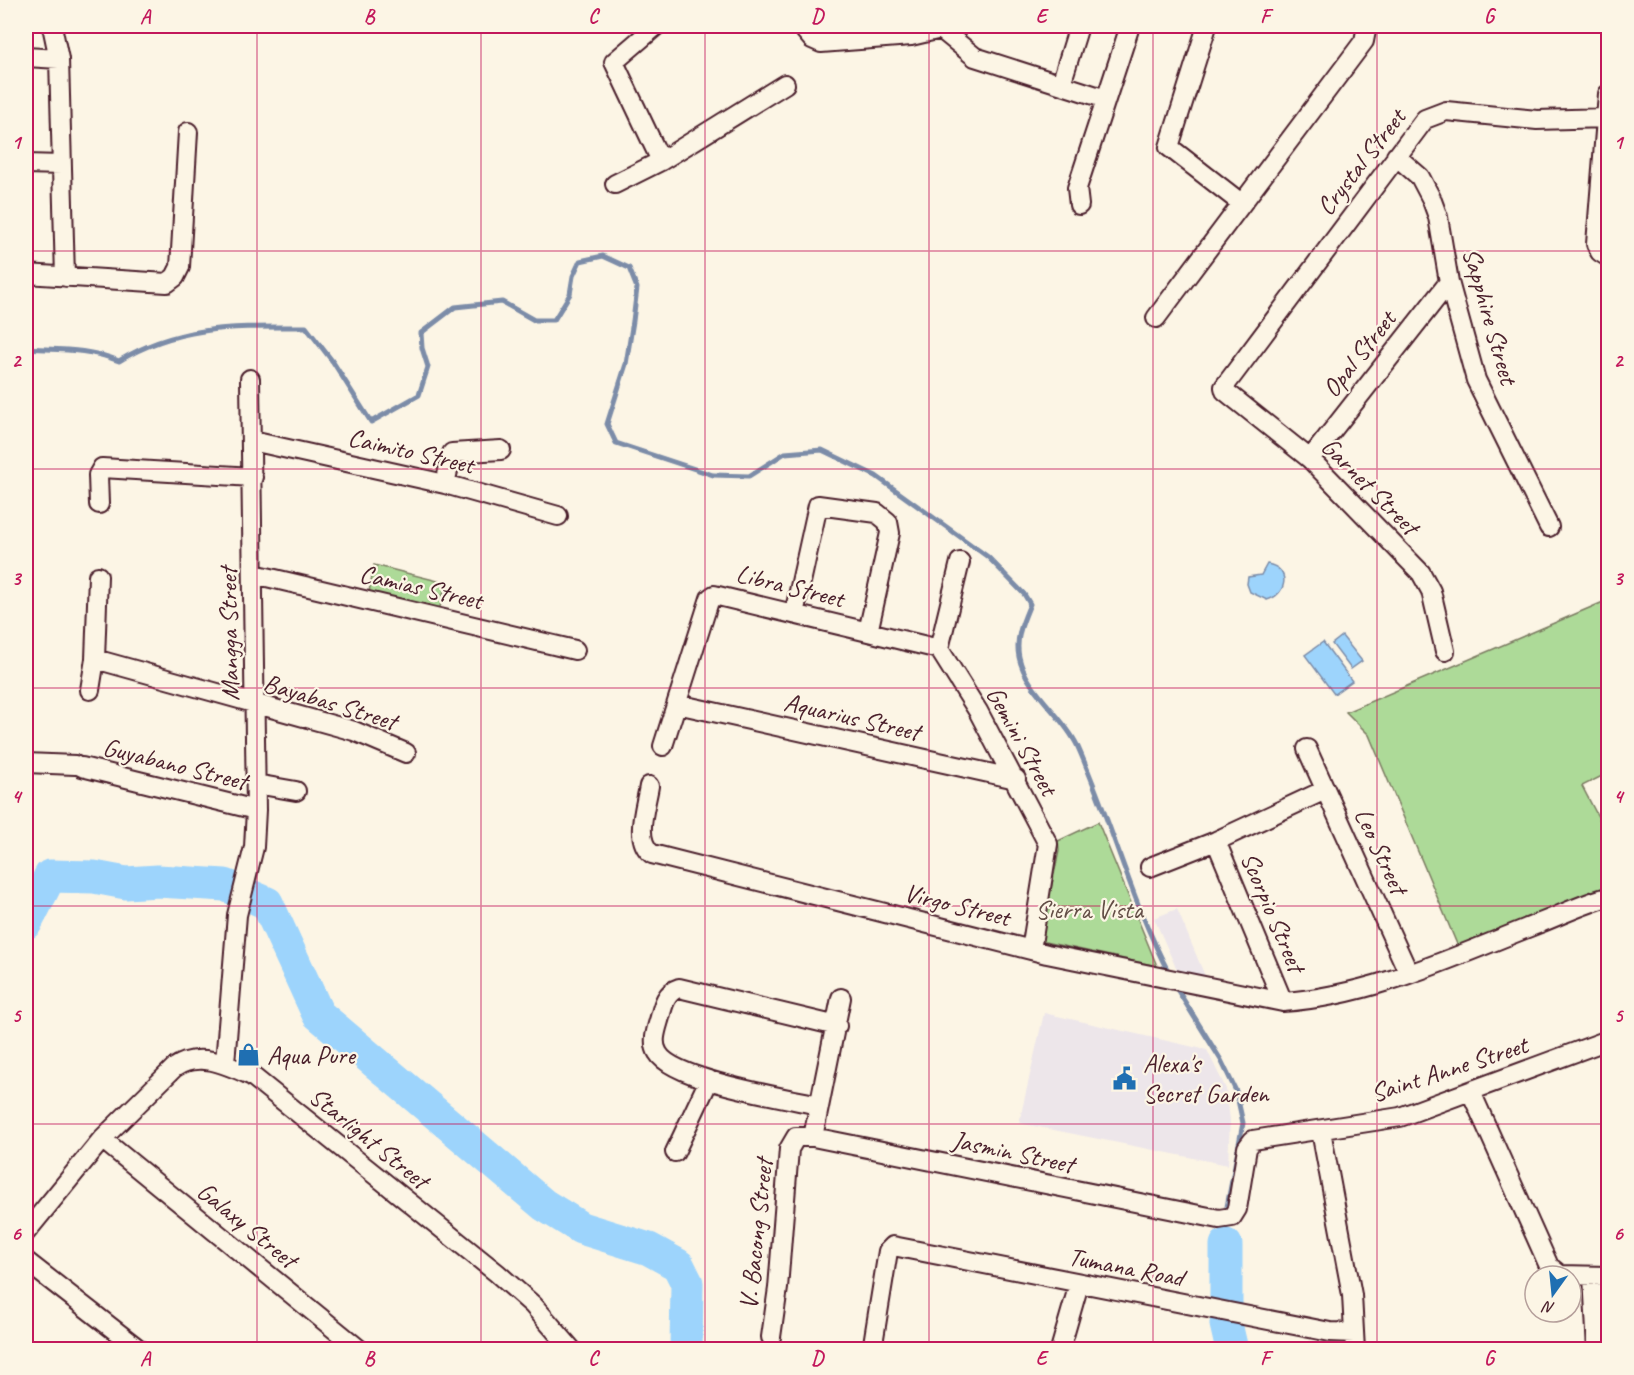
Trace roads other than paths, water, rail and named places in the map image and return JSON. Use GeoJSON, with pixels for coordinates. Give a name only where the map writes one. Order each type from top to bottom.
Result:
{"type":"FeatureCollection","features":[{"type":"Feature","properties":{"kind":"street"},"geometry":{"type":"LineString","coordinates":[[52,26],[58,59],[65,277]]}},
{"type":"Feature","properties":{"kind":"street"},"geometry":{"type":"LineString","coordinates":[[656,26],[616,58],[615,67],[661,161]]}},
{"type":"Feature","properties":{"kind":"street"},"geometry":{"type":"LineString","coordinates":[[801,26],[812,39],[821,43],[911,36],[939,27],[975,57],[1106,99]]}},
{"type":"Feature","properties":{"kind":"street"},"geometry":{"type":"LineString","coordinates":[[1061,84],[1079,26]]}},
{"type":"Feature","properties":{"kind":"street"},"geometry":{"type":"LineString","coordinates":[[1079,205],[1077,188],[1130,26]]}},
{"type":"Feature","properties":{"kind":"street"},"geometry":{"type":"LineString","coordinates":[[1207,26],[1169,147],[1241,203]]}},
{"type":"Feature","properties":{"kind":"street"},"geometry":{"type":"LineString","coordinates":[[1156,318],[1364,42],[1367,26]]}},
{"type":"Feature","properties":{"kind":"street"},"geometry":{"type":"LineString","coordinates":[[26,57],[58,59]]}},
{"type":"Feature","properties":{"kind":"street"},"geometry":{"type":"LineString","coordinates":[[615,184],[661,161],[785,84]]}},
{"type":"Feature","properties":{"kind":"street"},"geometry":{"type":"LineString","coordinates":[[1608,94],[1596,244],[1600,252],[1608,257]]}},
{"type":"Feature","properties":{"kind":"street","name":"Crystal Street"},"geometry":{"type":"LineString","coordinates":[[1226,382],[1425,119],[1446,111],[1537,120],[1605,118]]}},
{"type":"Feature","properties":{"kind":"street"},"geometry":{"type":"LineString","coordinates":[[26,274],[167,283],[175,277],[180,267],[188,132]]}},
{"type":"Feature","properties":{"kind":"street","name":"Sapphire Street"},"geometry":{"type":"LineString","coordinates":[[1396,156],[1420,177],[1431,198],[1438,217],[1449,282],[1476,380],[1549,527]]}},
{"type":"Feature","properties":{"kind":"street"},"geometry":{"type":"LineString","coordinates":[[26,164],[61,165]]}},
{"type":"Feature","properties":{"kind":"street","name":"Opal Street"},"geometry":{"type":"LineString","coordinates":[[1310,459],[1449,282]]}},
{"type":"Feature","properties":{"kind":"street","name":"Mangga Street"},"geometry":{"type":"LineString","coordinates":[[225,1063],[237,915],[254,848],[256,810],[250,379]]}},
{"type":"Feature","properties":{"kind":"street","name":"Garnet Street"},"geometry":{"type":"LineString","coordinates":[[1226,382],[1225,391],[1310,459],[1421,573],[1431,591],[1445,651]]}},
{"type":"Feature","properties":{"kind":"street","name":"Caimito Street"},"geometry":{"type":"LineString","coordinates":[[252,441],[445,484],[558,516]]}},
{"type":"Feature","properties":{"kind":"street"},"geometry":{"type":"LineString","coordinates":[[445,484],[452,453],[501,450]]}},
{"type":"Feature","properties":{"kind":"street"},"geometry":{"type":"LineString","coordinates":[[99,504],[98,475],[102,468],[253,477]]}},
{"type":"Feature","properties":{"kind":"street"},"geometry":{"type":"LineString","coordinates":[[794,614],[818,505],[877,513],[890,527],[868,632]]}},
{"type":"Feature","properties":{"kind":"street"},"geometry":{"type":"LineString","coordinates":[[939,649],[960,562]]}},
{"type":"Feature","properties":{"kind":"street","name":"Camias Street"},"geometry":{"type":"LineString","coordinates":[[254,574],[575,650]]}},
{"type":"Feature","properties":{"kind":"street"},"geometry":{"type":"LineString","coordinates":[[90,690],[95,659],[98,576]]}},
{"type":"Feature","properties":{"kind":"street","name":"Libra Street"},"geometry":{"type":"LineString","coordinates":[[663,746],[710,598],[714,595],[939,649]]}},
{"type":"Feature","properties":{"kind":"street","name":"Gemini Street"},"geometry":{"type":"LineString","coordinates":[[939,649],[978,711],[1016,779],[1048,849],[1031,950]]}},
{"type":"Feature","properties":{"kind":"street","name":"Bayabas Street"},"geometry":{"type":"LineString","coordinates":[[95,659],[256,706],[354,731],[406,753]]}},
{"type":"Feature","properties":{"kind":"street","name":"Aquarius Street"},"geometry":{"type":"LineString","coordinates":[[677,704],[1016,779]]}},
{"type":"Feature","properties":{"kind":"street","name":"Leo Street"},"geometry":{"type":"LineString","coordinates":[[1307,749],[1409,974]]}},
{"type":"Feature","properties":{"kind":"street","name":"Guyabano Street"},"geometry":{"type":"LineString","coordinates":[[26,763],[78,766],[256,810]]}},
{"type":"Feature","properties":{"kind":"street"},"geometry":{"type":"LineString","coordinates":[[256,784],[296,791]]}},
{"type":"Feature","properties":{"kind":"street","name":"Virgo Street"},"geometry":{"type":"LineString","coordinates":[[649,786],[642,833],[643,844],[652,854],[1031,950],[1180,983],[1283,1002],[1319,1000],[1409,974],[1608,897]]}},
{"type":"Feature","properties":{"kind":"street"},"geometry":{"type":"LineString","coordinates":[[1150,867],[1216,841],[1325,790]]}},
{"type":"Feature","properties":{"kind":"street","name":"Scorpio Street"},"geometry":{"type":"LineString","coordinates":[[1216,841],[1283,1002]]}},
{"type":"Feature","properties":{"kind":"street"},"geometry":{"type":"LineString","coordinates":[[819,1105],[709,1080],[675,1067],[658,1053],[654,1038],[664,1002],[675,990],[684,989],[837,1026]]}},
{"type":"Feature","properties":{"kind":"street","name":"V. Bacong Street"},"geometry":{"type":"LineString","coordinates":[[771,1337],[778,1288],[789,1149],[804,1137],[819,1105],[841,998]]}},
{"type":"Feature","properties":{"kind":"street","name":"Saint Anne Street"},"geometry":{"type":"LineString","coordinates":[[1226,1218],[1237,1209],[1249,1143],[1400,1117],[1608,1040]]}},
{"type":"Feature","properties":{"kind":"street","name":"Starlight Street"},"geometry":{"type":"LineString","coordinates":[[26,1232],[102,1139],[181,1062],[210,1060],[225,1063],[252,1076],[497,1273],[533,1305],[572,1350]]}},
{"type":"Feature","properties":{"kind":"street"},"geometry":{"type":"LineString","coordinates":[[675,1152],[709,1080]]}},
{"type":"Feature","properties":{"kind":"street"},"geometry":{"type":"LineString","coordinates":[[1471,1092],[1549,1266],[1560,1275],[1601,1276],[1597,1350]]}},
{"type":"Feature","properties":{"kind":"street"},"geometry":{"type":"LineString","coordinates":[[1321,1131],[1352,1294],[1354,1341]]}},
{"type":"Feature","properties":{"kind":"street","name":"Jasmin Street"},"geometry":{"type":"LineString","coordinates":[[804,1137],[1226,1218]]}},
{"type":"Feature","properties":{"kind":"street","name":"Galaxy Street"},"geometry":{"type":"LineString","coordinates":[[102,1139],[360,1350]]}},
{"type":"Feature","properties":{"kind":"street","name":"Tumana Road"},"geometry":{"type":"LineString","coordinates":[[872,1350],[890,1247],[1330,1332],[1354,1341]]}},
{"type":"Feature","properties":{"kind":"street"},"geometry":{"type":"LineString","coordinates":[[26,1261],[140,1350]]}},
{"type":"Feature","properties":{"kind":"street"},"geometry":{"type":"LineString","coordinates":[[1060,1350],[1079,1284]]}},
{"type":"Feature","properties":{"kind":"water"},"geometry":{"type":"Polygon","coordinates":[[[1267,564],[1280,570],[1284,581],[1279,592],[1267,600],[1250,592],[1247,584],[1248,577],[1261,575],[1267,564]]]}},
{"type":"Feature","properties":{"kind":"water"},"geometry":{"type":"Polygon","coordinates":[[[1342,636],[1362,661],[1351,669],[1332,644],[1342,636]]]}},
{"type":"Feature","properties":{"kind":"water"},"geometry":{"type":"Polygon","coordinates":[[[1323,642],[1352,681],[1334,694],[1305,655],[1323,642]]]}},
{"type":"Feature","properties":{"kind":"waterway"},"geometry":{"type":"LineString","coordinates":[[26,348],[85,352],[119,361],[164,340],[187,334],[233,328],[306,327],[333,362],[371,422],[419,395],[428,367],[422,348],[421,333],[455,307],[502,302],[534,320],[554,320],[570,294],[573,276],[580,261],[603,256],[629,268],[637,288],[633,321],[626,364],[607,424],[616,443],[713,475],[749,476],[785,453],[822,450],[876,476],[988,557],[1024,594],[1030,604],[1020,630],[1018,643],[1023,669],[1029,681],[1063,723],[1077,745],[1132,889],[1170,975]]}},
{"type":"Feature","properties":{"kind":"waterway"},"geometry":{"type":"LineString","coordinates":[[26,923],[50,876],[94,877],[126,883],[158,881],[225,885],[267,903],[318,1014],[544,1205],[581,1228],[649,1249],[678,1265],[687,1283],[686,1350]]}},
{"type":"Feature","properties":{"kind":"waterway"},"geometry":{"type":"LineString","coordinates":[[1175,986],[1221,1060],[1236,1091],[1243,1123],[1226,1212],[1226,1245]]}},
{"type":"Feature","properties":{"kind":"waterway"},"geometry":{"type":"LineString","coordinates":[[1226,1245],[1226,1303]]}},
{"type":"Feature","properties":{"kind":"waterway"},"geometry":{"type":"LineString","coordinates":[[1226,1324],[1232,1350]]}},
{"type":"Feature","properties":{"kind":"place","name":"Aqua Pure"},"geometry":{"type":"Point","coordinates":[249,1055]}},
{"type":"Feature","properties":{"kind":"place","name":"Alexa's Secret Garden"},"geometry":{"type":"Point","coordinates":[1125,1078]}},
{"type":"Feature","properties":{"kind":"park label","name":"Sierra Vista"},"geometry":{"type":"Point","coordinates":[1089,909]}}]}
